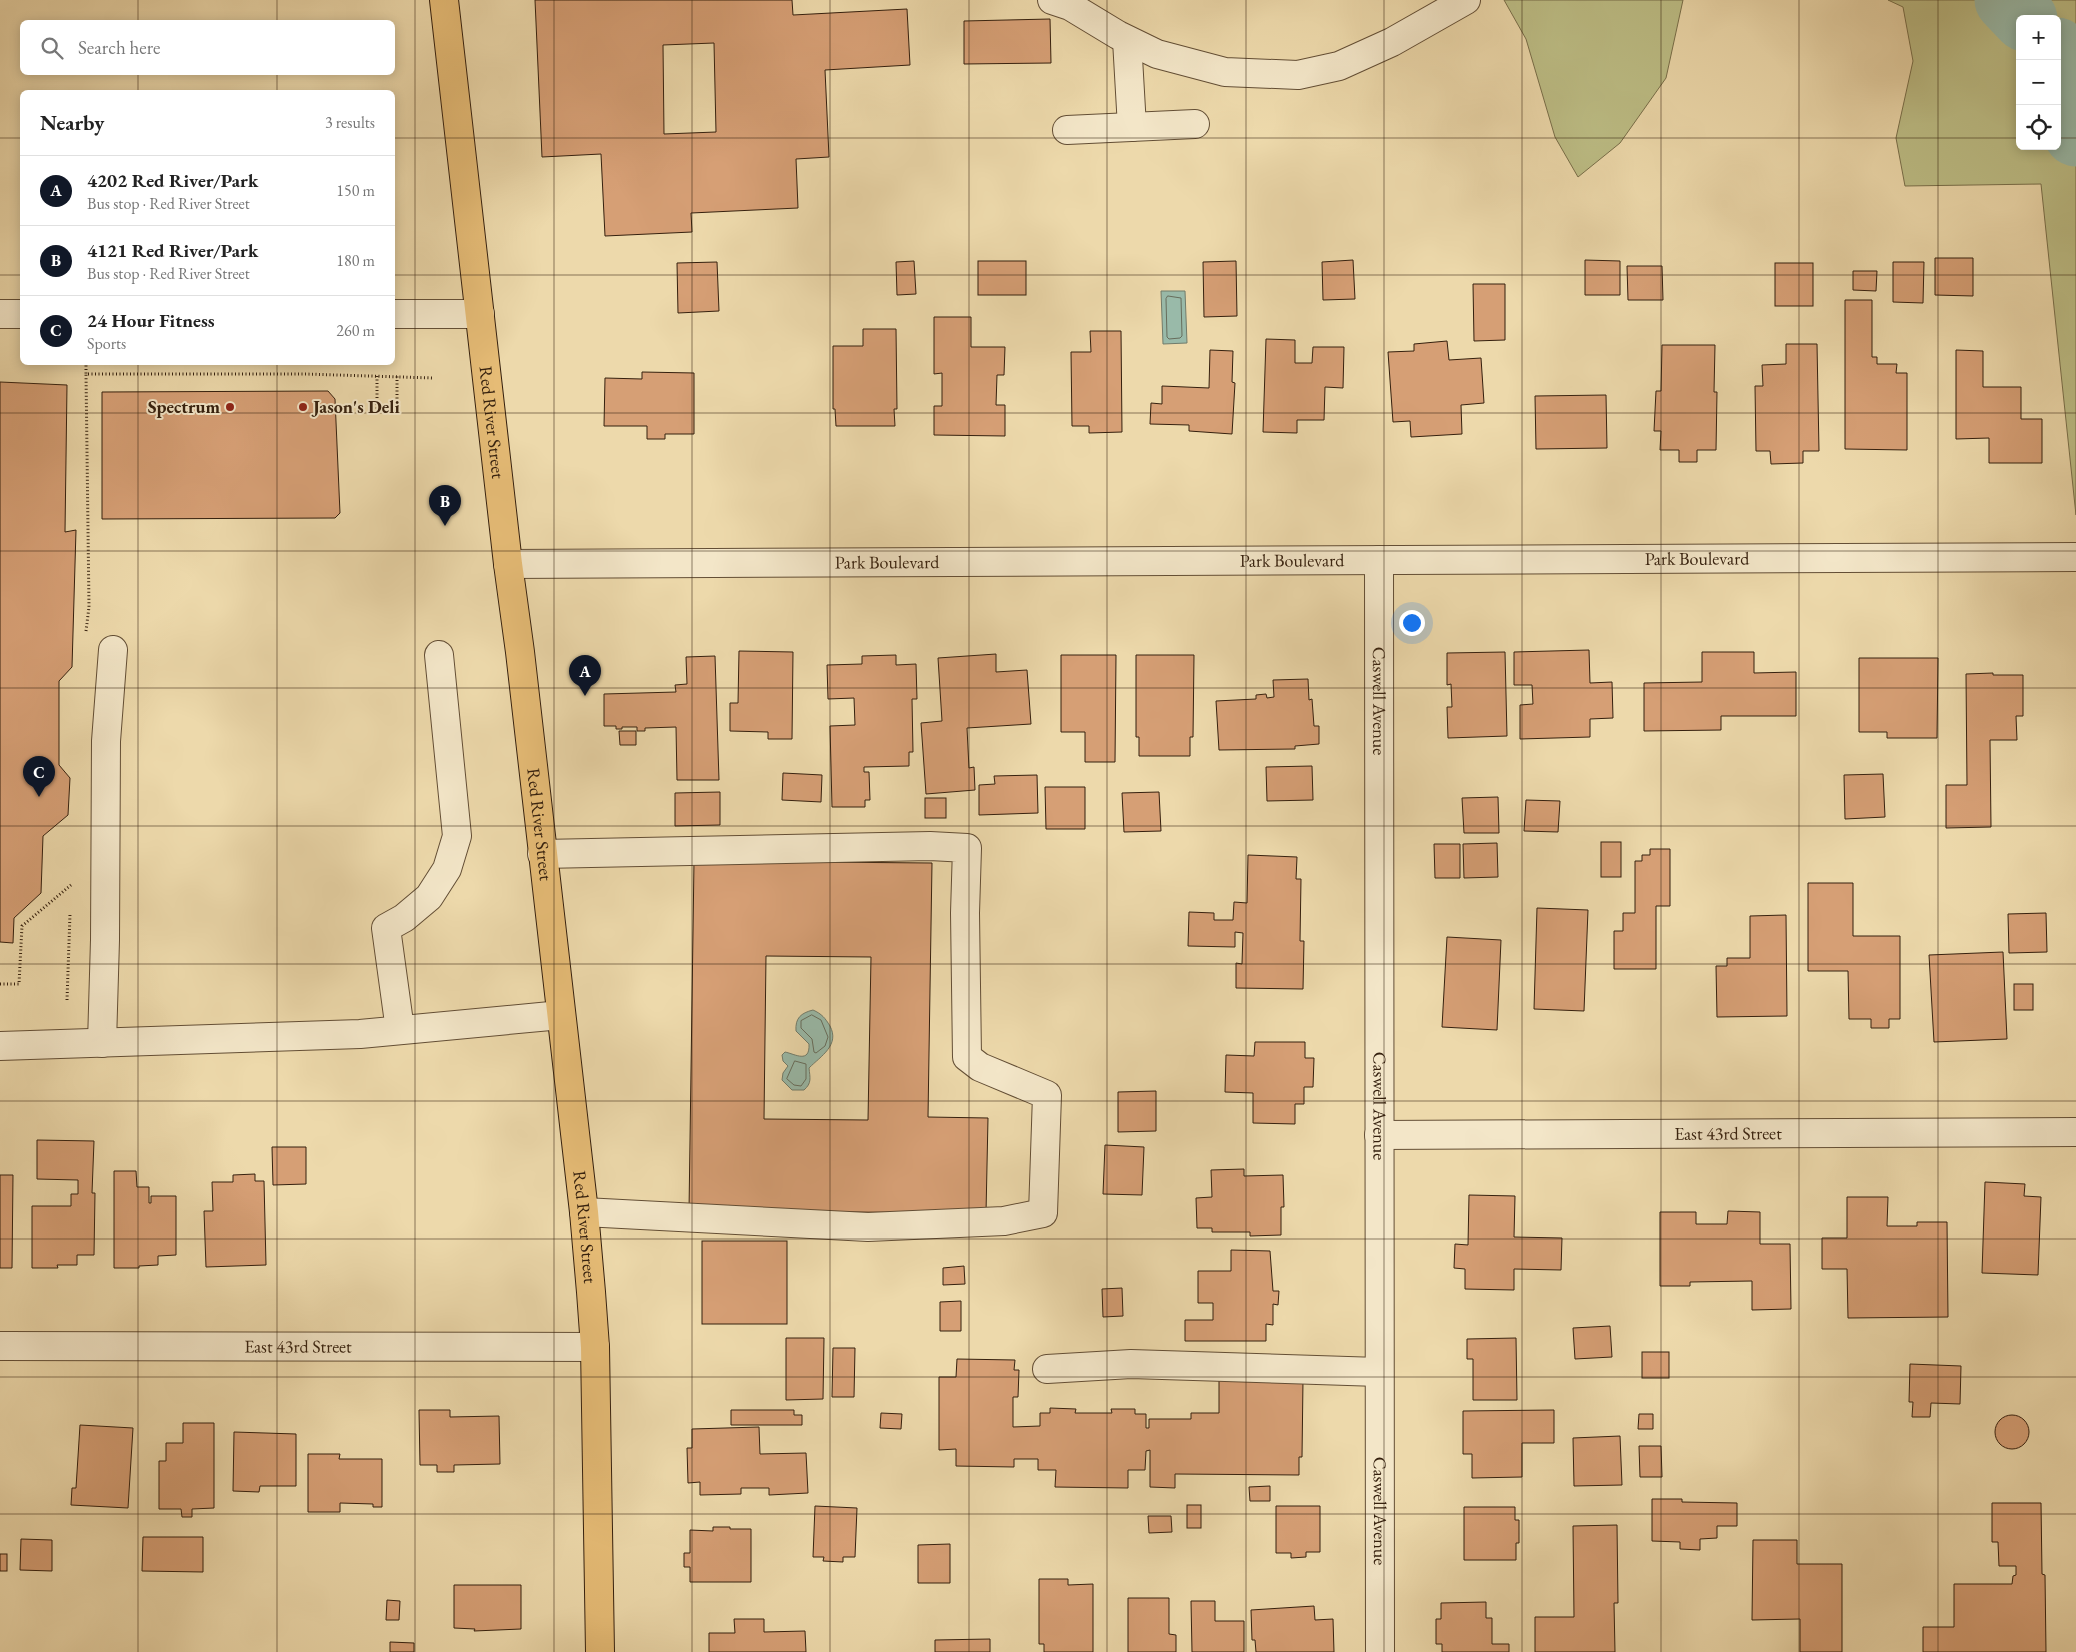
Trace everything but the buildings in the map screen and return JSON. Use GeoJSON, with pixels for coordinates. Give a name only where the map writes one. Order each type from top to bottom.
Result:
{"type":"FeatureCollection","features":[{"type":"Feature","properties":{"kind":"main road","name":"Red River Street"},"geometry":{"type":"LineString","coordinates":[[444,0],[584,1212],[595,1347],[600,1652]]}},
{"type":"Feature","properties":{"kind":"street"},"geometry":{"type":"LineString","coordinates":[[1052,0],[1070,6],[1127,40],[1157,54],[1225,72],[1298,75],[1339,66],[1392,42],[1466,0]]}},
{"type":"Feature","properties":{"kind":"street"},"geometry":{"type":"LineString","coordinates":[[1127,40],[1132,127]]}},
{"type":"Feature","properties":{"kind":"street"},"geometry":{"type":"LineString","coordinates":[[1067,130],[1195,124]]}},
{"type":"Feature","properties":{"kind":"street"},"geometry":{"type":"LineString","coordinates":[[0,314],[20,314]]}},
{"type":"Feature","properties":{"kind":"street"},"geometry":{"type":"LineString","coordinates":[[395,314],[480,314]]}},
{"type":"Feature","properties":{"kind":"street","name":"Park Boulevard"},"geometry":{"type":"LineString","coordinates":[[508,564],[2076,558]]}},
{"type":"Feature","properties":{"kind":"street","name":"Caswell Avenue"},"geometry":{"type":"LineString","coordinates":[[1379,560],[1380,1652]]}},
{"type":"Feature","properties":{"kind":"street"},"geometry":{"type":"LineString","coordinates":[[102,1043],[105,940],[106,741],[113,650]]}},
{"type":"Feature","properties":{"kind":"street"},"geometry":{"type":"LineString","coordinates":[[400,1030],[386,928],[404,918],[430,897],[447,870],[457,836],[439,655]]}},
{"type":"Feature","properties":{"kind":"street"},"geometry":{"type":"LineString","coordinates":[[542,854],[930,846],[967,848],[965,913],[967,1057],[980,1067],[1048,1095],[1043,1212],[1004,1221],[868,1227],[584,1212]]}},
{"type":"Feature","properties":{"kind":"street"},"geometry":{"type":"LineString","coordinates":[[0,1046],[360,1034],[561,1015]]}},
{"type":"Feature","properties":{"kind":"street","name":"East 43rd Street"},"geometry":{"type":"LineString","coordinates":[[1379,1135],[2076,1132]]}},
{"type":"Feature","properties":{"kind":"street","name":"East 43rd Street"},"geometry":{"type":"LineString","coordinates":[[0,1346],[595,1347]]}},
{"type":"Feature","properties":{"kind":"street"},"geometry":{"type":"LineString","coordinates":[[1047,1369],[1131,1364],[1379,1372]]}},
{"type":"Feature","properties":{"kind":"path"},"geometry":{"type":"LineString","coordinates":[[86,365],[86,374],[397,376],[433,378]]}},
{"type":"Feature","properties":{"kind":"path"},"geometry":{"type":"LineString","coordinates":[[377,376],[377,410],[397,411],[397,376]]}},
{"type":"Feature","properties":{"kind":"path"},"geometry":{"type":"LineString","coordinates":[[0,984],[19,984],[22,926],[71,885]]}},
{"type":"Feature","properties":{"kind":"green space"},"geometry":{"type":"Polygon","coordinates":[[[1504,0],[1683,0],[1666,78],[1620,143],[1578,177],[1555,137],[1526,39],[1504,0]]]}},
{"type":"Feature","properties":{"kind":"green space"},"geometry":{"type":"Polygon","coordinates":[[[1888,0],[2076,0],[2076,515],[2041,184],[1905,186],[1896,138],[1913,61],[1903,7],[1888,0]]]}},
{"type":"Feature","properties":{"kind":"water"},"geometry":{"type":"Polygon","coordinates":[[[1161,291],[1185,291],[1187,343],[1163,344],[1161,291]]]}},
{"type":"Feature","properties":{"kind":"water"},"geometry":{"type":"Polygon","coordinates":[[[813,1010],[825,1018],[830,1026],[833,1039],[828,1050],[809,1068],[810,1080],[807,1087],[804,1090],[792,1090],[782,1080],[783,1073],[788,1066],[783,1061],[782,1055],[785,1052],[797,1056],[807,1054],[809,1044],[796,1031],[796,1026],[800,1017],[813,1010]]]}},
{"type":"Feature","properties":{"kind":"waterway"},"geometry":{"type":"LineString","coordinates":[[2007,0],[2021,15]]}},
{"type":"Feature","properties":{"kind":"waterway"},"geometry":{"type":"LineString","coordinates":[[2061,54],[2065,58],[2076,134]]}},
{"type":"Feature","properties":{"kind":"place","name":"Spectrum"},"geometry":{"type":"Point","coordinates":[230,407]}},
{"type":"Feature","properties":{"kind":"place","name":"Jason's Deli"},"geometry":{"type":"Point","coordinates":[303,407]}},
{"type":"Feature","properties":{"kind":"place","name":"4121 Red River/Park"},"geometry":{"type":"Point","coordinates":[445,526]}},
{"type":"Feature","properties":{"kind":"place","name":"4202 Red River/Park"},"geometry":{"type":"Point","coordinates":[585,696]}},
{"type":"Feature","properties":{"kind":"place","name":"24 Hour Fitness"},"geometry":{"type":"Point","coordinates":[39,797]}}]}
